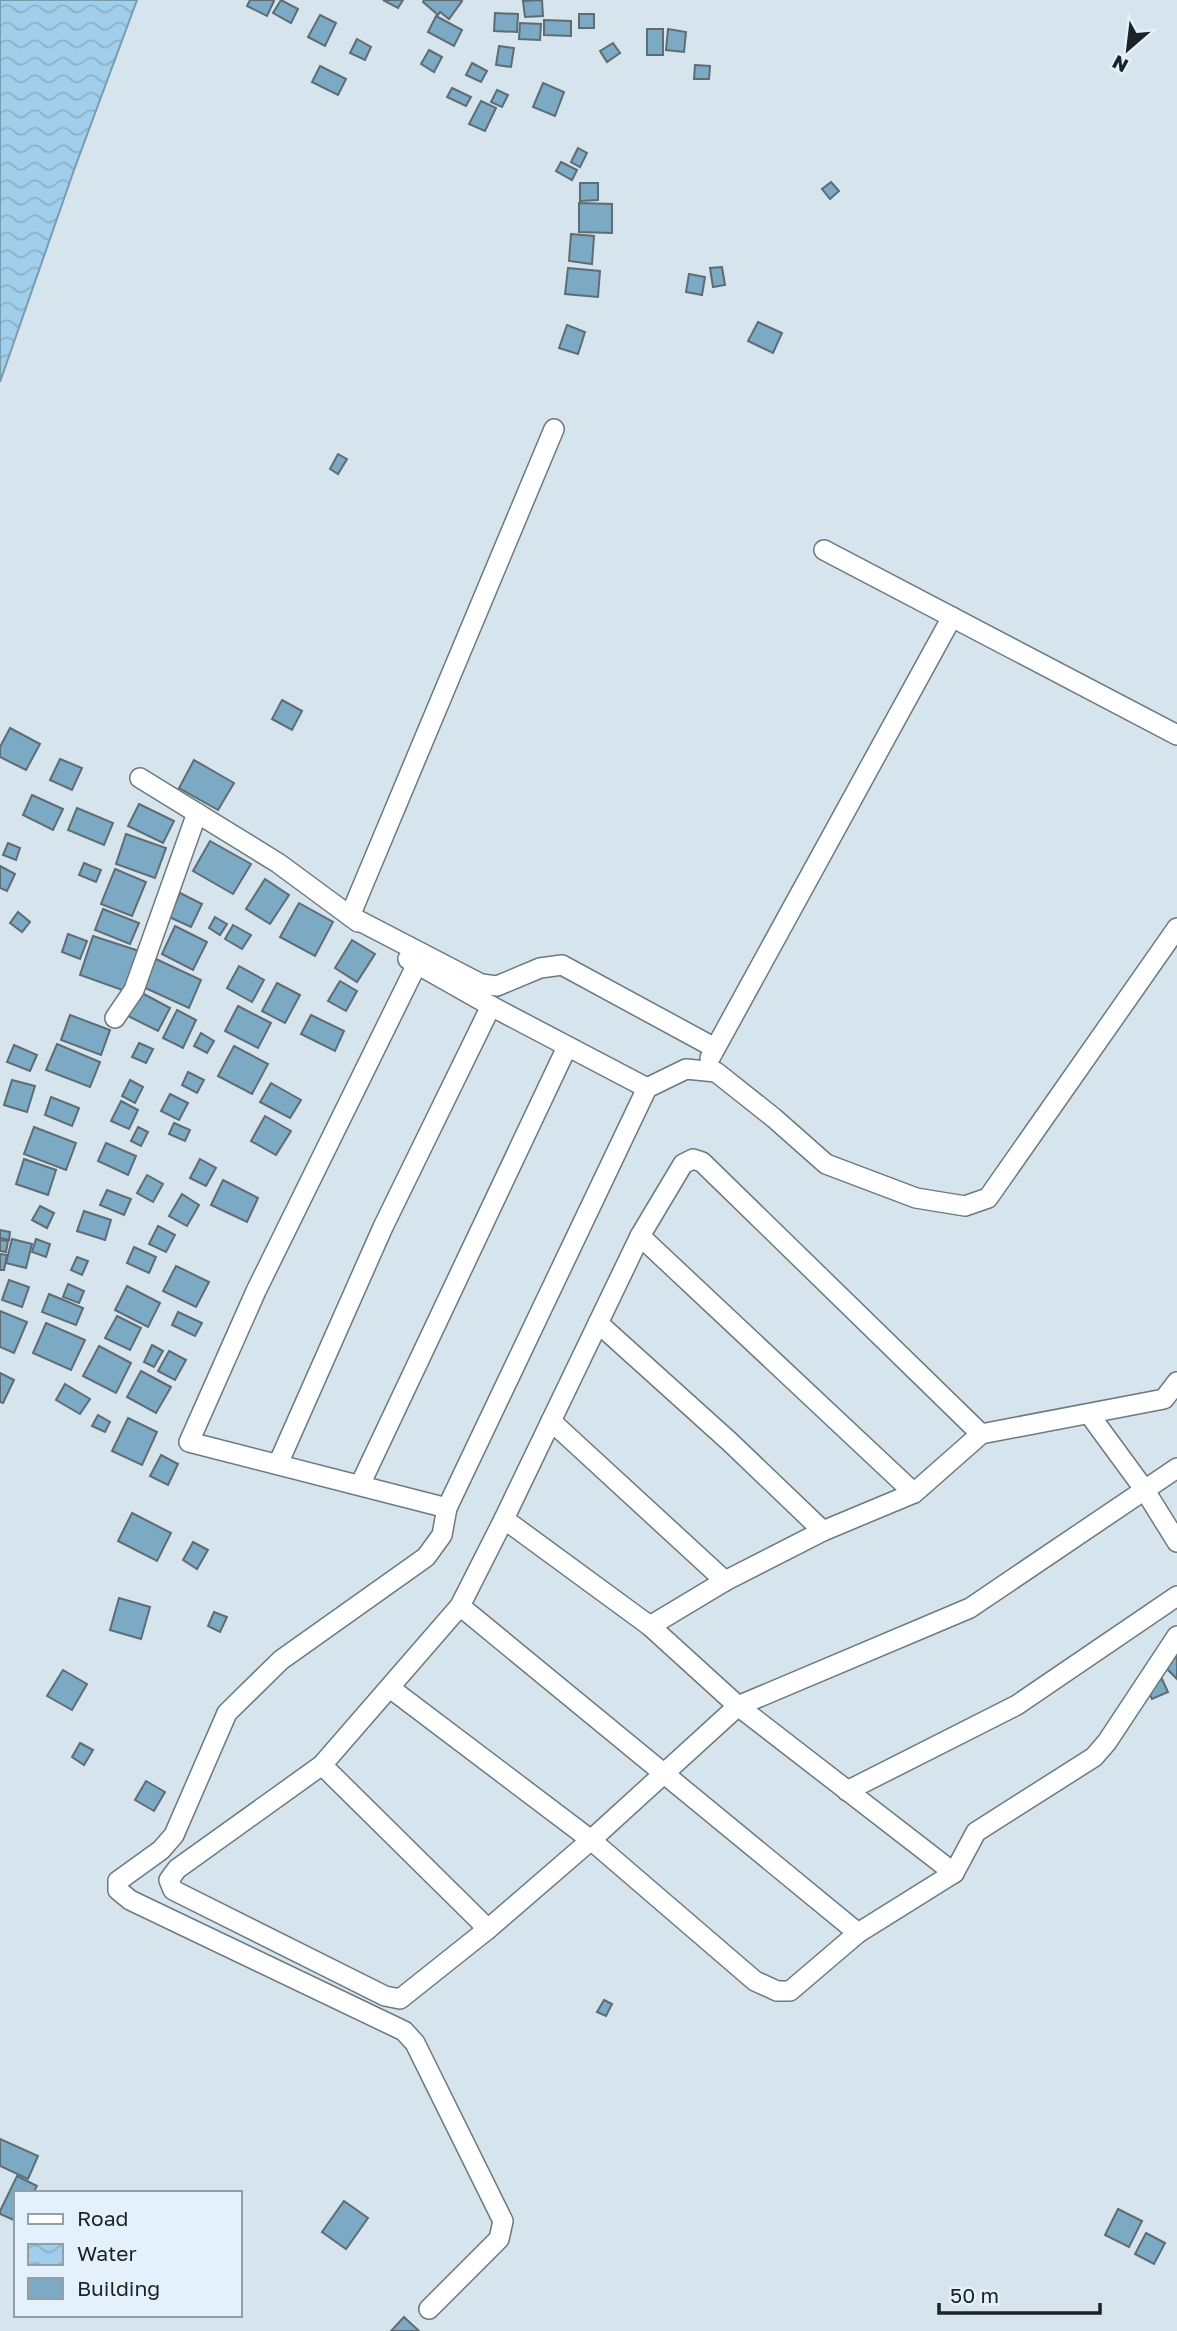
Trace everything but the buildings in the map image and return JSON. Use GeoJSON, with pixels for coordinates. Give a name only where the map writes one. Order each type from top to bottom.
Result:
{"type":"FeatureCollection","features":[{"type":"Feature","properties":{"kind":"street"},"geometry":{"type":"LineString","coordinates":[[350,916],[554,429]]}},
{"type":"Feature","properties":{"kind":"street"},"geometry":{"type":"LineString","coordinates":[[824,550],[1177,735]]}},
{"type":"Feature","properties":{"kind":"street"},"geometry":{"type":"LineString","coordinates":[[702,1071],[952,617]]}},
{"type":"Feature","properties":{"kind":"street"},"geometry":{"type":"LineString","coordinates":[[140,778],[278,863],[416,966],[647,1088]]}},
{"type":"Feature","properties":{"kind":"street"},"geometry":{"type":"LineString","coordinates":[[116,1018],[134,990],[197,813]]}},
{"type":"Feature","properties":{"kind":"street"},"geometry":{"type":"LineString","coordinates":[[350,916],[481,984],[496,986],[540,968],[562,965],[715,1048]]}},
{"type":"Feature","properties":{"kind":"street"},"geometry":{"type":"LineString","coordinates":[[429,2309],[499,2239],[503,2221],[415,2043],[404,2031],[130,1900],[118,1890],[118,1881],[162,1850],[174,1835],[227,1713],[281,1660],[426,1557],[442,1535],[447,1508],[647,1088],[686,1069],[716,1072],[826,1164],[916,1198],[965,1206],[988,1198],[1177,928]]}},
{"type":"Feature","properties":{"kind":"street"},"geometry":{"type":"LineString","coordinates":[[416,966],[256,1290],[189,1442],[447,1508]]}},
{"type":"Feature","properties":{"kind":"street"},"geometry":{"type":"LineString","coordinates":[[278,1464],[383,1227],[491,1006]]}},
{"type":"Feature","properties":{"kind":"street"},"geometry":{"type":"LineString","coordinates":[[360,1485],[568,1047]]}},
{"type":"Feature","properties":{"kind":"street"},"geometry":{"type":"LineString","coordinates":[[981,1434],[702,1162],[693,1159],[684,1164],[639,1236],[460,1606],[321,1765],[177,1869],[169,1880],[173,1890],[385,1996],[400,1999],[488,1929],[591,1840],[661,1773],[738,1706],[970,1608],[1177,1468]]}},
{"type":"Feature","properties":{"kind":"street"},"geometry":{"type":"LineString","coordinates":[[639,1236],[914,1493]]}},
{"type":"Feature","properties":{"kind":"street"},"geometry":{"type":"LineString","coordinates":[[598,1323],[730,1442],[823,1531]]}},
{"type":"Feature","properties":{"kind":"street"},"geometry":{"type":"LineString","coordinates":[[650,1626],[725,1581],[823,1531],[914,1493],[981,1434],[1164,1399],[1177,1382]]}},
{"type":"Feature","properties":{"kind":"street"},"geometry":{"type":"LineString","coordinates":[[1089,1414],[1144,1489],[1177,1542]]}},
{"type":"Feature","properties":{"kind":"street"},"geometry":{"type":"LineString","coordinates":[[551,1421],[725,1581]]}},
{"type":"Feature","properties":{"kind":"street"},"geometry":{"type":"LineString","coordinates":[[504,1518],[650,1626],[738,1706],[954,1873]]}},
{"type":"Feature","properties":{"kind":"street"},"geometry":{"type":"LineString","coordinates":[[847,1791],[1017,1705],[1177,1596]]}},
{"type":"Feature","properties":{"kind":"street"},"geometry":{"type":"LineString","coordinates":[[460,1606],[858,1933]]}},
{"type":"Feature","properties":{"kind":"street"},"geometry":{"type":"LineString","coordinates":[[390,1688],[591,1840],[755,1981],[778,1991],[790,1991],[858,1933],[954,1873],[976,1832],[1094,1757],[1107,1742],[1177,1636]]}},
{"type":"Feature","properties":{"kind":"street"},"geometry":{"type":"LineString","coordinates":[[321,1765],[488,1929]]}},
{"type":"Feature","properties":{"kind":"water"},"geometry":{"type":"Polygon","coordinates":[[[0,0],[137,0],[0,382],[0,0]]]}}]}
